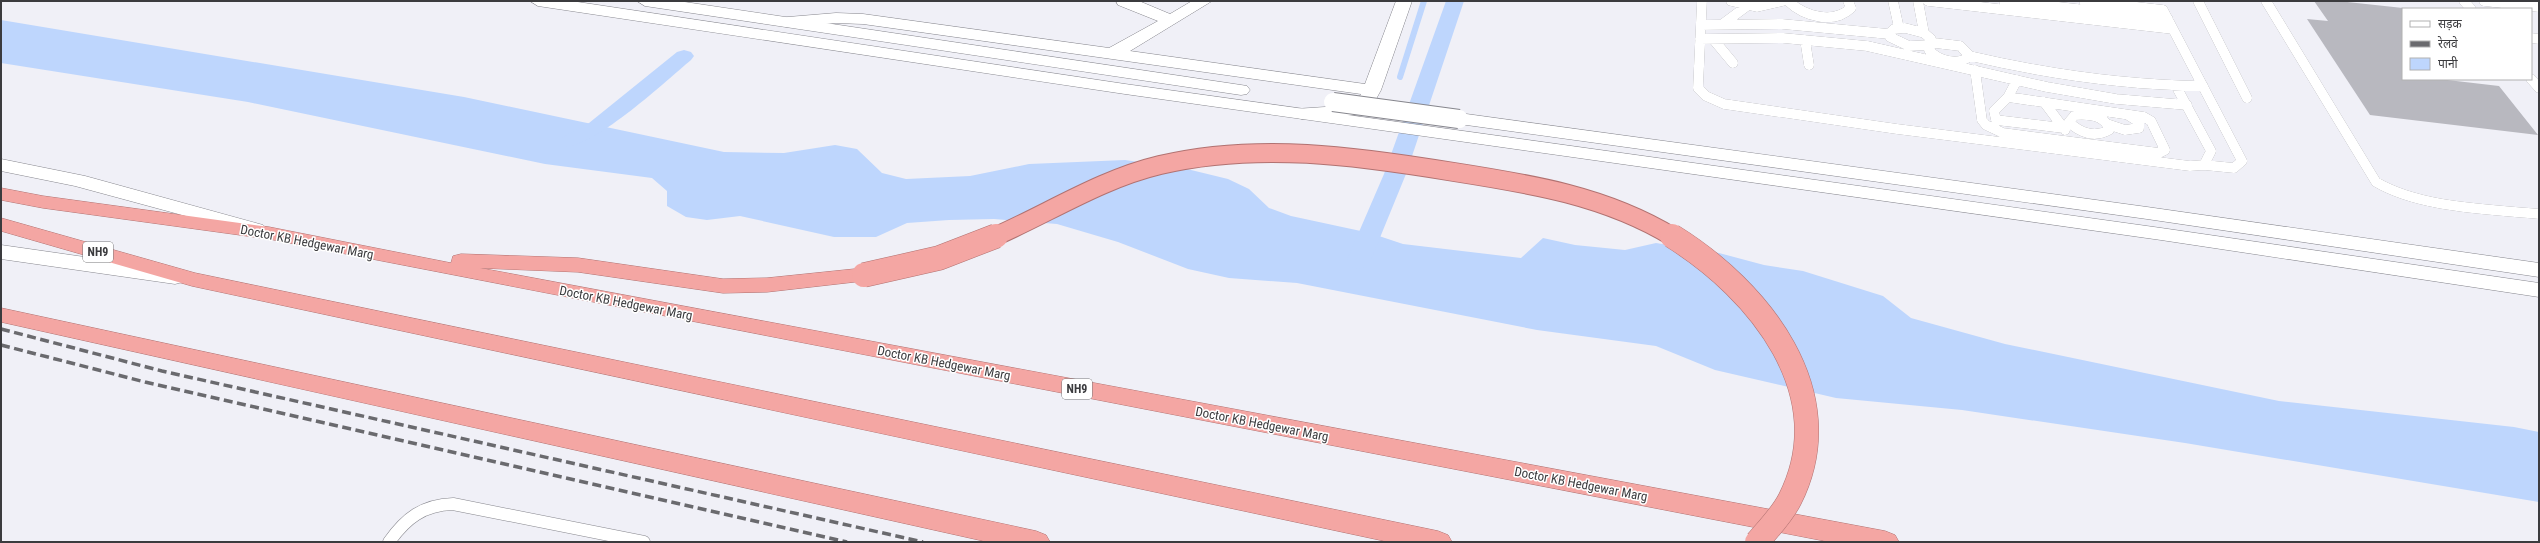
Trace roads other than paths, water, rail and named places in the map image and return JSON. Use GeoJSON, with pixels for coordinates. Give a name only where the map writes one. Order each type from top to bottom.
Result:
{"type":"FeatureCollection","features":[{"type":"Feature","properties":{"kind":"highway"},"geometry":{"type":"LineString","coordinates":[[390,258],[578,265],[684,282],[723,286],[767,285],[864,275],[910,266],[978,245],[1106,182],[1132,172],[1217,154],[1288,150],[1350,155],[1512,181],[1553,190],[1637,217],[1663,232],[1729,280],[1769,323],[1797,373],[1802,398],[1805,443],[1802,468],[1791,498],[1781,516],[1757,542]]}},
{"type":"Feature","properties":{"kind":"highway","name":"Doctor KB Hedgewar Marg"},"geometry":{"type":"LineString","coordinates":[[1,194],[43,202],[269,233],[390,258],[1886,542]]}},
{"type":"Feature","properties":{"kind":"highway","name":"NH9"},"geometry":{"type":"LineString","coordinates":[[2,224],[192,279],[1390,538],[1438,542]]}},
{"type":"Feature","properties":{"kind":"highway"},"geometry":{"type":"LineString","coordinates":[[1,315],[1036,542]]}},
{"type":"Feature","properties":{"kind":"main road"},"geometry":{"type":"LineString","coordinates":[[538,1],[1400,128],[2161,234],[2539,290]]}},
{"type":"Feature","properties":{"kind":"main road"},"geometry":{"type":"LineString","coordinates":[[645,1],[1333,102],[2155,214],[2539,270]]}},
{"type":"Feature","properties":{"kind":"main road"},"geometry":{"type":"LineString","coordinates":[[1124,1],[1171,20]]}},
{"type":"Feature","properties":{"kind":"main road"},"geometry":{"type":"LineString","coordinates":[[1110,55],[1204,1]]}},
{"type":"Feature","properties":{"kind":"main road"},"geometry":{"type":"LineString","coordinates":[[1302,113],[1323,111],[1357,112],[1361,110],[1372,90],[1404,1]]}},
{"type":"Feature","properties":{"kind":"main road"},"geometry":{"type":"LineString","coordinates":[[788,22],[836,18],[863,19],[1110,55],[1372,90]]}},
{"type":"Feature","properties":{"kind":"main road"},"geometry":{"type":"LineString","coordinates":[[1,165],[78,180],[269,233]]}},
{"type":"Feature","properties":{"kind":"main road"},"geometry":{"type":"LineString","coordinates":[[1,252],[192,279]]}},
{"type":"Feature","properties":{"kind":"lane"},"geometry":{"type":"LineString","coordinates":[[1702,1],[1698,88],[1705,95],[1724,104],[1897,129],[2190,166],[2204,165],[2234,168],[2242,161],[2163,10],[2084,1]]}},
{"type":"Feature","properties":{"kind":"lane"},"geometry":{"type":"LineString","coordinates":[[1731,1],[1747,6],[1767,7],[1783,1]]}},
{"type":"Feature","properties":{"kind":"lane"},"geometry":{"type":"LineString","coordinates":[[1788,1],[1804,12],[1824,16],[1834,16],[1849,12],[1851,8],[1848,1]]}},
{"type":"Feature","properties":{"kind":"lane"},"geometry":{"type":"LineString","coordinates":[[1893,1],[1899,28]]}},
{"type":"Feature","properties":{"kind":"lane"},"geometry":{"type":"LineString","coordinates":[[1918,1],[1924,33]]}},
{"type":"Feature","properties":{"kind":"lane"},"geometry":{"type":"LineString","coordinates":[[1928,1],[2173,29]]}},
{"type":"Feature","properties":{"kind":"lane"},"geometry":{"type":"LineString","coordinates":[[2004,1],[2168,19]]}},
{"type":"Feature","properties":{"kind":"lane"},"geometry":{"type":"LineString","coordinates":[[2198,1],[2247,98]]}},
{"type":"Feature","properties":{"kind":"lane"},"geometry":{"type":"LineString","coordinates":[[2266,1],[2376,182],[2383,188],[2411,197],[2539,214]]}},
{"type":"Feature","properties":{"kind":"lane"},"geometry":{"type":"LineString","coordinates":[[2484,1],[2539,7]]}},
{"type":"Feature","properties":{"kind":"lane"},"geometry":{"type":"LineString","coordinates":[[1724,24],[1747,6]]}},
{"type":"Feature","properties":{"kind":"lane"},"geometry":{"type":"LineString","coordinates":[[1701,25],[1782,24],[1889,34],[1899,28],[1924,33],[1931,39],[1928,47],[1931,53],[1945,61],[1959,61],[1970,56],[2059,75],[2133,84],[2203,86]]}},
{"type":"Feature","properties":{"kind":"lane"},"geometry":{"type":"LineString","coordinates":[[1889,34],[1905,49],[1940,42],[1954,44],[1966,49],[1970,56]]}},
{"type":"Feature","properties":{"kind":"lane"},"geometry":{"type":"LineString","coordinates":[[1700,39],[1805,40],[1905,49],[1975,70],[2017,80],[2116,99],[2187,105]]}},
{"type":"Feature","properties":{"kind":"lane"},"geometry":{"type":"LineString","coordinates":[[1713,39],[1733,63]]}},
{"type":"Feature","properties":{"kind":"lane"},"geometry":{"type":"LineString","coordinates":[[1805,40],[1809,65]]}},
{"type":"Feature","properties":{"kind":"lane"},"geometry":{"type":"LineString","coordinates":[[1975,70],[1982,120],[1994,130],[2003,133],[2159,153],[2165,150],[2149,119],[2008,97]]}},
{"type":"Feature","properties":{"kind":"lane"},"geometry":{"type":"LineString","coordinates":[[2017,80],[2008,97],[1994,111],[1996,120],[2063,128]]}},
{"type":"Feature","properties":{"kind":"lane"},"geometry":{"type":"LineString","coordinates":[[2532,80],[2539,88]]}},
{"type":"Feature","properties":{"kind":"lane"},"geometry":{"type":"LineString","coordinates":[[2176,86],[2211,151],[2210,158],[2204,165]]}},
{"type":"Feature","properties":{"kind":"lane"},"geometry":{"type":"LineString","coordinates":[[2044,102],[2063,128],[2078,137]]}},
{"type":"Feature","properties":{"kind":"lane"},"geometry":{"type":"LineString","coordinates":[[2118,113],[2135,119],[2139,122],[2139,128],[2125,130],[2105,122],[2104,114],[2118,113]]}},
{"type":"Feature","properties":{"kind":"lane"},"geometry":{"type":"LineString","coordinates":[[388,542],[410,516],[423,508],[436,504],[453,504],[644,542]]}},
{"type":"Feature","properties":{"kind":"water"},"geometry":{"type":"Polygon","coordinates":[[[1,20],[464,97],[724,152],[784,153],[835,145],[857,149],[882,173],[906,179],[970,176],[1029,164],[1125,160],[1187,169],[1228,179],[1249,189],[1269,208],[1291,216],[1370,233],[1403,244],[1521,258],[1543,238],[1575,245],[1625,250],[1656,243],[1719,253],[1764,265],[1803,271],[1883,296],[1911,318],[2005,344],[2279,401],[2514,427],[2539,432],[2539,502],[2185,443],[1962,410],[1836,398],[1715,370],[1656,346],[1537,330],[1297,283],[1229,278],[1188,269],[1118,242],[1057,224],[994,219],[949,220],[907,223],[876,237],[834,237],[740,216],[707,220],[686,217],[667,206],[667,191],[652,178],[545,164],[248,102],[1,63],[1,20]]]}},
{"type":"Feature","properties":{"kind":"waterway"},"geometry":{"type":"LineString","coordinates":[[1400,77],[1424,1]]}},
{"type":"Feature","properties":{"kind":"waterway"},"geometry":{"type":"LineString","coordinates":[[1358,262],[1395,174],[1455,1]]}},
{"type":"Feature","properties":{"kind":"waterway"},"geometry":{"type":"LineString","coordinates":[[568,142],[596,127],[684,56]]}},
{"type":"Feature","properties":{"kind":"railway"},"geometry":{"type":"LineString","coordinates":[[1,329],[162,371],[923,542]]}},
{"type":"Feature","properties":{"kind":"railway"},"geometry":{"type":"LineString","coordinates":[[1,345],[145,382],[847,542]]}}]}
